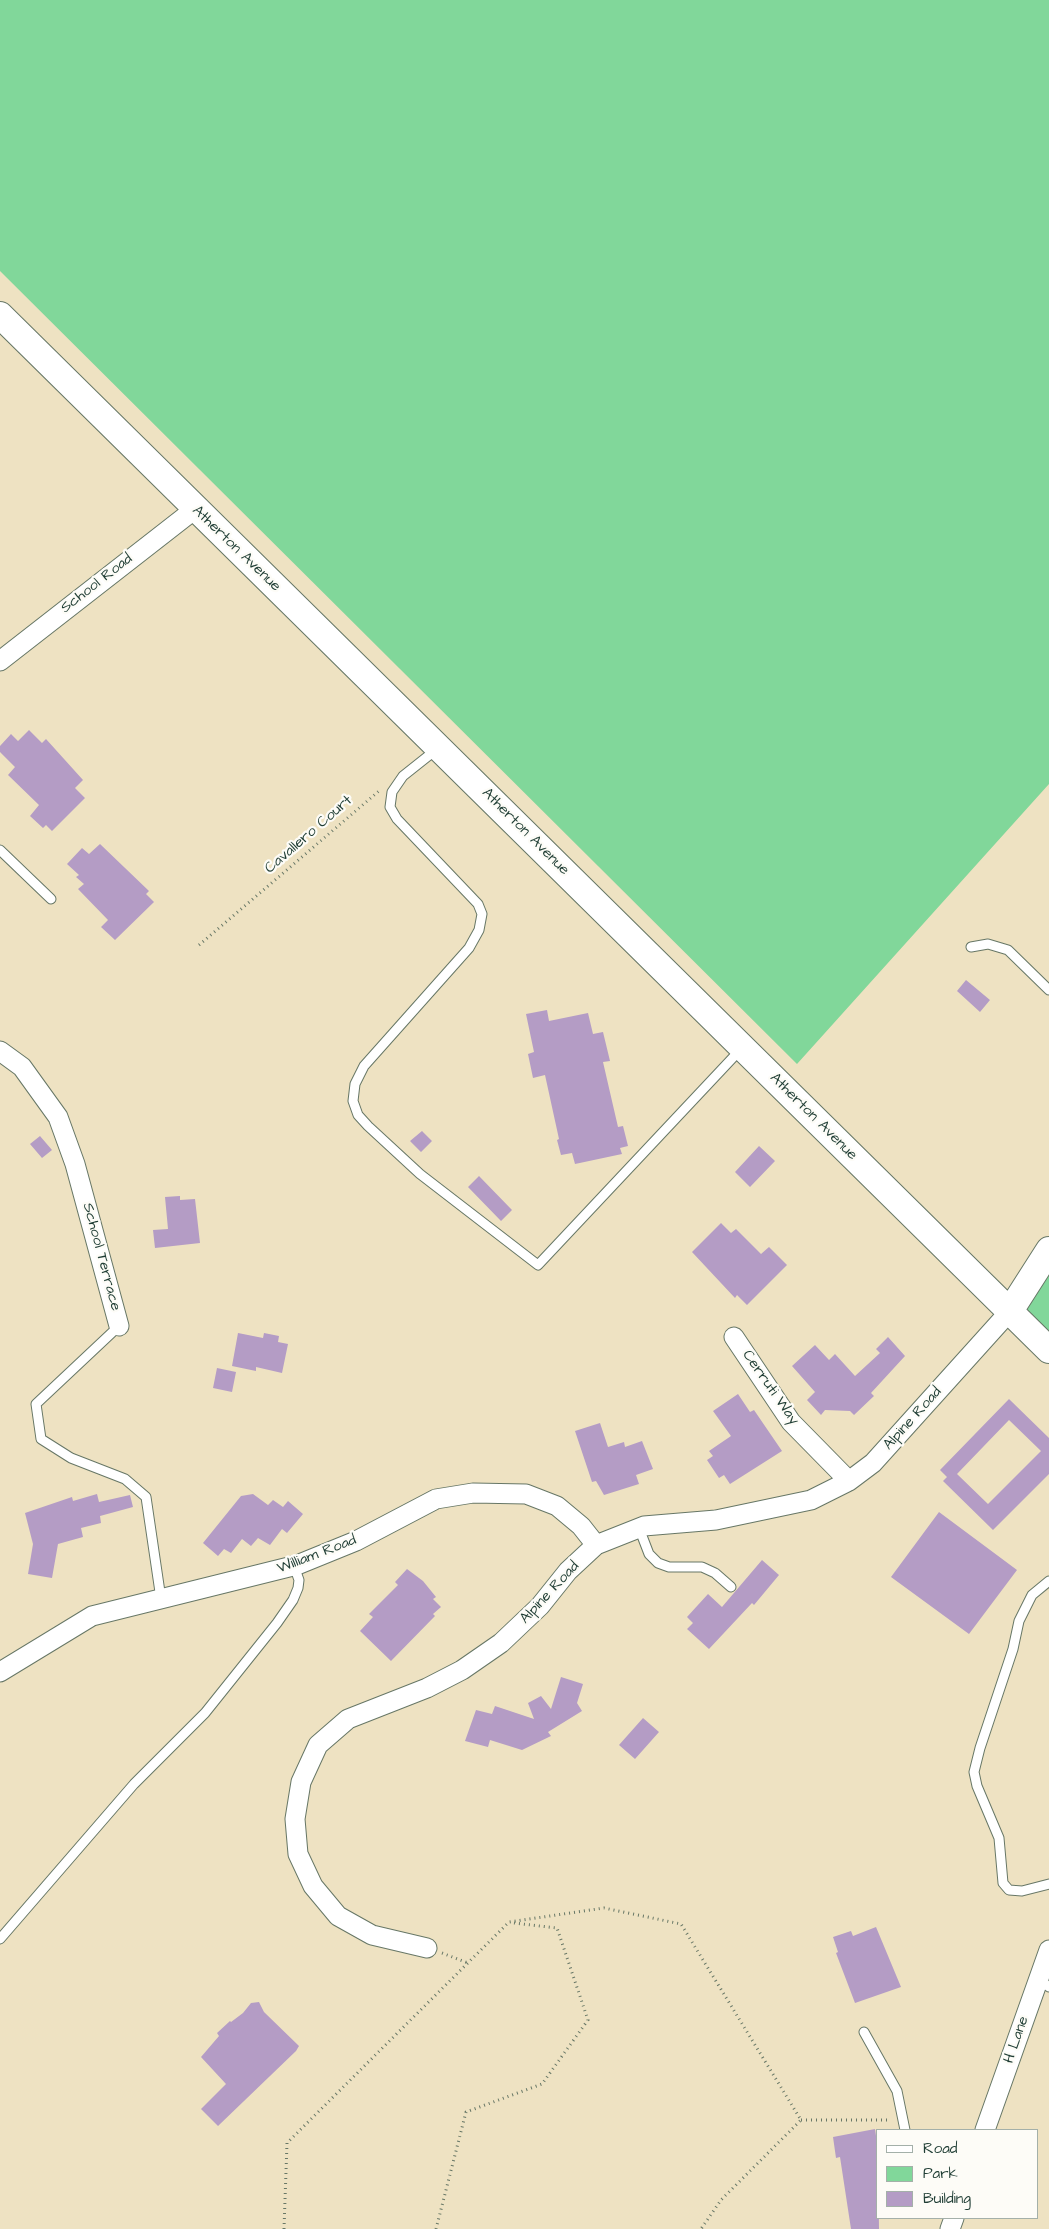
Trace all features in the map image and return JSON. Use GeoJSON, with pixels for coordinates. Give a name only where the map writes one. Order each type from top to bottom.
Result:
{"type":"FeatureCollection","features":[{"type":"Feature","properties":{"kind":"main road","name":"Atherton Avenue"},"geometry":{"type":"LineString","coordinates":[[0,315],[1049,1350]]}},
{"type":"Feature","properties":{"kind":"main road"},"geometry":{"type":"LineString","coordinates":[[1010,1310],[1049,1250]]}},
{"type":"Feature","properties":{"kind":"street","name":"School Road"},"geometry":{"type":"LineString","coordinates":[[0,661],[195,509]]}},
{"type":"Feature","properties":{"kind":"street","name":"School Terrace"},"geometry":{"type":"LineString","coordinates":[[0,1051],[22,1067],[58,1117],[76,1164],[119,1326]]}},
{"type":"Feature","properties":{"kind":"street","name":"Alpine Road"},"geometry":{"type":"LineString","coordinates":[[427,1948],[372,1935],[338,1916],[313,1886],[298,1854],[295,1819],[301,1782],[318,1745],[348,1719],[427,1688],[462,1670],[501,1643],[540,1606],[568,1571],[596,1545],[639,1528],[716,1520],[811,1500],[848,1481],[873,1463],[1010,1310]]}},
{"type":"Feature","properties":{"kind":"street","name":"Cerruti Way"},"geometry":{"type":"LineString","coordinates":[[734,1337],[791,1422],[848,1481]]}},
{"type":"Feature","properties":{"kind":"street","name":"William Road"},"geometry":{"type":"LineString","coordinates":[[0,1672],[92,1616],[294,1566],[356,1541],[436,1499],[472,1493],[526,1494],[557,1506],[581,1526],[596,1545]]}},
{"type":"Feature","properties":{"kind":"street","name":"H Lane"},"geometry":{"type":"LineString","coordinates":[[985,2129],[1044,1983],[1049,1950]]}},
{"type":"Feature","properties":{"kind":"lane"},"geometry":{"type":"LineString","coordinates":[[439,748],[403,776],[392,792],[390,807],[397,819],[478,904],[482,914],[479,930],[469,948],[364,1066],[355,1084],[353,1101],[358,1115],[368,1126],[420,1174],[538,1264],[742,1047]]}},
{"type":"Feature","properties":{"kind":"lane"},"geometry":{"type":"LineString","coordinates":[[0,850],[50,899]]}},
{"type":"Feature","properties":{"kind":"lane"},"geometry":{"type":"LineString","coordinates":[[971,947],[988,944],[1008,950],[1049,990]]}},
{"type":"Feature","properties":{"kind":"lane","name":"School Terrace"},"geometry":{"type":"LineString","coordinates":[[119,1326],[36,1404],[40,1439],[71,1458],[125,1479],[146,1497],[161,1599]]}},
{"type":"Feature","properties":{"kind":"lane"},"geometry":{"type":"LineString","coordinates":[[639,1528],[649,1554],[658,1564],[669,1567],[702,1567],[715,1573],[731,1587]]}},
{"type":"Feature","properties":{"kind":"lane"},"geometry":{"type":"LineString","coordinates":[[0,1939],[134,1784],[205,1713],[277,1623],[293,1600],[298,1588],[299,1580],[294,1566]]}},
{"type":"Feature","properties":{"kind":"lane"},"geometry":{"type":"LineString","coordinates":[[1049,1581],[1032,1595],[1019,1621],[1013,1649],[980,1748],[974,1772],[977,1786],[998,1838],[1003,1883],[1009,1890],[1022,1891],[1049,1884]]}},
{"type":"Feature","properties":{"kind":"lane"},"geometry":{"type":"LineString","coordinates":[[864,2032],[897,2091],[905,2129]]}},
{"type":"Feature","properties":{"kind":"path","name":"Cavallero Court"},"geometry":{"type":"LineString","coordinates":[[199,945],[381,789]]}},
{"type":"Feature","properties":{"kind":"path"},"geometry":{"type":"LineString","coordinates":[[284,2229],[287,2143],[509,1922],[604,1908],[681,1924],[801,2120]]}},
{"type":"Feature","properties":{"kind":"path"},"geometry":{"type":"LineString","coordinates":[[436,2229],[466,2112],[542,2084],[588,2020],[557,1928],[509,1922]]}},
{"type":"Feature","properties":{"kind":"path"},"geometry":{"type":"LineString","coordinates":[[427,1948],[468,1963]]}},
{"type":"Feature","properties":{"kind":"path"},"geometry":{"type":"LineString","coordinates":[[700,2229],[721,2200],[801,2120],[903,2120]]}},
{"type":"Feature","properties":{"kind":"green space"},"geometry":{"type":"Polygon","coordinates":[[[0,0],[1049,0],[1049,784],[797,1064],[0,271],[0,0]]]}},
{"type":"Feature","properties":{"kind":"green space"},"geometry":{"type":"Polygon","coordinates":[[[1049,1250],[1049,1350],[1010,1311],[1049,1250]]]}},
{"type":"Feature","properties":{"kind":"building"},"geometry":{"type":"Polygon","coordinates":[[[29,730],[42,743],[46,739],[83,780],[75,788],[85,798],[52,831],[46,825],[43,828],[30,816],[39,805],[8,775],[15,767],[0,752],[0,746],[11,734],[18,741],[29,730]]]}},
{"type":"Feature","properties":{"kind":"building"},"geometry":{"type":"Polygon","coordinates":[[[100,844],[149,891],[146,894],[154,902],[115,940],[101,927],[108,920],[78,889],[84,884],[76,877],[79,875],[67,864],[82,848],[89,854],[100,844]]]}},
{"type":"Feature","properties":{"kind":"building"},"geometry":{"type":"Polygon","coordinates":[[[966,980],[990,1000],[980,1012],[957,991],[966,980]]]}},
{"type":"Feature","properties":{"kind":"building"},"geometry":{"type":"Polygon","coordinates":[[[547,1010],[549,1021],[588,1013],[593,1034],[603,1032],[610,1061],[603,1062],[618,1127],[623,1126],[628,1146],[620,1148],[622,1154],[575,1164],[572,1153],[561,1155],[545,1075],[533,1078],[528,1054],[534,1052],[526,1014],[547,1010]]]}},
{"type":"Feature","properties":{"kind":"building"},"geometry":{"type":"Polygon","coordinates":[[[422,1131],[432,1141],[421,1152],[410,1141],[422,1131]]]}},
{"type":"Feature","properties":{"kind":"building"},"geometry":{"type":"Polygon","coordinates":[[[40,1136],[52,1150],[42,1158],[30,1144],[40,1136]]]}},
{"type":"Feature","properties":{"kind":"building"},"geometry":{"type":"Polygon","coordinates":[[[759,1146],[775,1161],[750,1187],[735,1172],[759,1146]]]}},
{"type":"Feature","properties":{"kind":"building"},"geometry":{"type":"Polygon","coordinates":[[[479,1176],[512,1210],[501,1221],[468,1187],[479,1176]]]}},
{"type":"Feature","properties":{"kind":"building"},"geometry":{"type":"Polygon","coordinates":[[[180,1196],[180,1200],[195,1199],[200,1243],[155,1248],[153,1230],[168,1229],[165,1197],[180,1196]]]}},
{"type":"Feature","properties":{"kind":"building"},"geometry":{"type":"Polygon","coordinates":[[[721,1223],[731,1233],[736,1229],[761,1254],[769,1247],[787,1265],[747,1305],[737,1295],[735,1298],[692,1252],[721,1223]]]}},
{"type":"Feature","properties":{"kind":"building"},"geometry":{"type":"Polygon","coordinates":[[[238,1333],[263,1338],[264,1333],[279,1336],[278,1342],[288,1344],[282,1373],[256,1367],[256,1371],[232,1366],[238,1333]]]}},
{"type":"Feature","properties":{"kind":"building"},"geometry":{"type":"Polygon","coordinates":[[[888,1337],[905,1356],[871,1393],[874,1396],[854,1415],[850,1411],[825,1410],[821,1415],[807,1400],[815,1392],[792,1366],[815,1345],[829,1360],[835,1354],[855,1376],[880,1353],[876,1349],[888,1337]]]}},
{"type":"Feature","properties":{"kind":"building"},"geometry":{"type":"Polygon","coordinates":[[[217,1368],[236,1372],[232,1392],[213,1388],[217,1368]]]}},
{"type":"Feature","properties":{"kind":"building"},"geometry":{"type":"Polygon","coordinates":[[[738,1394],[750,1412],[754,1410],[782,1451],[730,1484],[724,1475],[719,1478],[707,1460],[713,1456],[709,1451],[731,1436],[713,1411],[738,1394]]]}},
{"type":"Feature","properties":{"kind":"building"},"geometry":{"type":"Polygon","coordinates":[[[1009,1399],[1049,1438],[1049,1474],[993,1530],[943,1481],[947,1477],[940,1470],[1009,1399]],[[1009,1420],[957,1474],[988,1504],[1041,1451],[1009,1420]]]}},
{"type":"Feature","properties":{"kind":"building"},"geometry":{"type":"Polygon","coordinates":[[[600,1423],[608,1447],[624,1442],[625,1447],[642,1441],[653,1469],[636,1475],[639,1484],[604,1495],[596,1481],[592,1482],[575,1431],[600,1423]]]}},
{"type":"Feature","properties":{"kind":"building"},"geometry":{"type":"Polygon","coordinates":[[[97,1494],[99,1502],[130,1495],[133,1507],[100,1516],[101,1523],[81,1528],[83,1537],[58,1544],[52,1578],[28,1574],[33,1544],[25,1513],[72,1497],[73,1501],[97,1494]]]}},
{"type":"Feature","properties":{"kind":"building"},"geometry":{"type":"Polygon","coordinates":[[[253,1494],[268,1505],[273,1500],[283,1507],[288,1501],[303,1514],[287,1533],[282,1529],[270,1545],[258,1538],[251,1546],[242,1539],[231,1553],[224,1549],[218,1556],[203,1543],[241,1496],[253,1494]]]}},
{"type":"Feature","properties":{"kind":"building"},"geometry":{"type":"Polygon","coordinates":[[[939,1512],[1017,1570],[969,1634],[891,1577],[939,1512]]]}},
{"type":"Feature","properties":{"kind":"building"},"geometry":{"type":"Polygon","coordinates":[[[762,1560],[779,1575],[754,1605],[752,1603],[709,1649],[687,1629],[693,1623],[687,1617],[708,1594],[722,1607],[762,1560]]]}},
{"type":"Feature","properties":{"kind":"building"},"geometry":{"type":"Polygon","coordinates":[[[407,1569],[423,1581],[436,1597],[433,1599],[441,1607],[433,1614],[435,1616],[391,1661],[360,1631],[373,1617],[369,1614],[398,1585],[395,1582],[407,1569]]]}},
{"type":"Feature","properties":{"kind":"building"},"geometry":{"type":"Polygon","coordinates":[[[561,1677],[583,1684],[577,1703],[582,1711],[548,1732],[551,1736],[522,1750],[490,1740],[488,1747],[465,1741],[476,1710],[492,1714],[495,1706],[534,1719],[528,1703],[541,1696],[551,1709],[561,1677]]]}},
{"type":"Feature","properties":{"kind":"building"},"geometry":{"type":"Polygon","coordinates":[[[643,1718],[659,1732],[635,1759],[619,1745],[643,1718]]]}},
{"type":"Feature","properties":{"kind":"building"},"geometry":{"type":"Polygon","coordinates":[[[876,1927],[901,1987],[855,2003],[836,1953],[838,1952],[833,1937],[851,1931],[853,1936],[876,1927]]]}},
{"type":"Feature","properties":{"kind":"building"},"geometry":{"type":"Polygon","coordinates":[[[259,2002],[264,2012],[299,2046],[218,2126],[201,2109],[226,2084],[201,2057],[219,2036],[217,2033],[230,2021],[243,2013],[251,2003],[259,2002]]]}},
{"type":"Feature","properties":{"kind":"building"},"geometry":{"type":"Polygon","coordinates":[[[875,2129],[876,2219],[879,2219],[879,2229],[851,2229],[840,2157],[836,2158],[833,2137],[875,2129]]]}}]}
